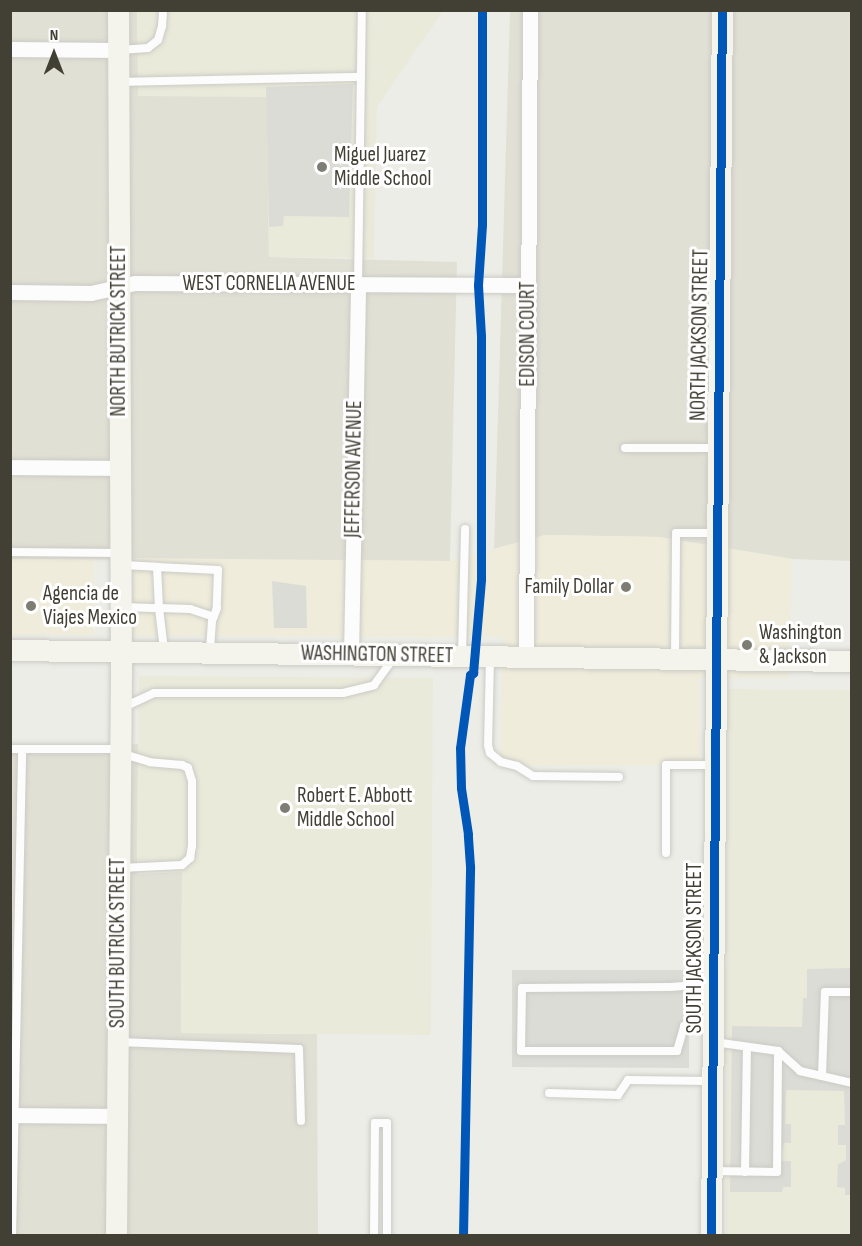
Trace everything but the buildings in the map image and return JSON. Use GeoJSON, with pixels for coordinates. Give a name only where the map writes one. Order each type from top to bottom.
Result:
{"type":"FeatureCollection","features":[{"type":"Feature","properties":{"kind":"street","name":"NORTH BUTRICK STREET"},"geometry":{"type":"LineString","coordinates":[[118,10],[121,651]]}},
{"type":"Feature","properties":{"kind":"street","name":"EDISON COURT"},"geometry":{"type":"LineString","coordinates":[[526,657],[530,10]]}},
{"type":"Feature","properties":{"kind":"street","name":"NORTH JACKSON STREET"},"geometry":{"type":"LineString","coordinates":[[714,660],[722,10]]}},
{"type":"Feature","properties":{"kind":"street"},"geometry":{"type":"LineString","coordinates":[[10,49],[118,50]]}},
{"type":"Feature","properties":{"kind":"street","name":"WEST CORNELIA AVENUE"},"geometry":{"type":"LineString","coordinates":[[10,292],[91,293],[135,283],[528,285]]}},
{"type":"Feature","properties":{"kind":"street","name":"JEFFERSON AVENUE"},"geometry":{"type":"LineString","coordinates":[[351,654],[358,284]]}},
{"type":"Feature","properties":{"kind":"street"},"geometry":{"type":"LineString","coordinates":[[10,467],[119,468]]}},
{"type":"Feature","properties":{"kind":"street","name":"WASHINGTON STREET"},"geometry":{"type":"LineString","coordinates":[[10,650],[852,662]]}},
{"type":"Feature","properties":{"kind":"street","name":"SOUTH BUTRICK STREET"},"geometry":{"type":"LineString","coordinates":[[116,1236],[121,651]]}},
{"type":"Feature","properties":{"kind":"street","name":"SOUTH JACKSON STREET"},"geometry":{"type":"LineString","coordinates":[[711,1236],[714,660]]}},
{"type":"Feature","properties":{"kind":"street"},"geometry":{"type":"LineString","coordinates":[[12,1115],[117,1116]]}},
{"type":"Feature","properties":{"kind":"lane"},"geometry":{"type":"LineString","coordinates":[[118,50],[148,48],[158,40],[163,10]]}},
{"type":"Feature","properties":{"kind":"lane"},"geometry":{"type":"LineString","coordinates":[[358,284],[362,10]]}},
{"type":"Feature","properties":{"kind":"lane"},"geometry":{"type":"LineString","coordinates":[[118,82],[361,77]]}},
{"type":"Feature","properties":{"kind":"lane"},"geometry":{"type":"LineString","coordinates":[[625,448],[717,448]]}},
{"type":"Feature","properties":{"kind":"lane"},"geometry":{"type":"LineString","coordinates":[[462,656],[465,530]]}},
{"type":"Feature","properties":{"kind":"lane"},"geometry":{"type":"LineString","coordinates":[[675,659],[676,533],[716,533]]}},
{"type":"Feature","properties":{"kind":"lane"},"geometry":{"type":"LineString","coordinates":[[10,552],[120,559],[157,567],[218,570],[217,608],[210,652]]}},
{"type":"Feature","properties":{"kind":"lane"},"geometry":{"type":"LineString","coordinates":[[157,567],[164,652]]}},
{"type":"Feature","properties":{"kind":"lane"},"geometry":{"type":"LineString","coordinates":[[121,607],[190,609],[214,617]]}},
{"type":"Feature","properties":{"kind":"lane"},"geometry":{"type":"LineString","coordinates":[[120,709],[153,693],[343,693],[374,685],[396,655]]}},
{"type":"Feature","properties":{"kind":"lane"},"geometry":{"type":"LineString","coordinates":[[490,657],[488,745],[490,753],[501,762],[517,766],[532,776],[619,777]]}},
{"type":"Feature","properties":{"kind":"lane"},"geometry":{"type":"LineString","coordinates":[[10,749],[120,752],[150,762],[182,765],[188,768],[192,781],[190,858],[182,865],[119,868]]}},
{"type":"Feature","properties":{"kind":"lane"},"geometry":{"type":"LineString","coordinates":[[12,1236],[12,1115],[22,749]]}},
{"type":"Feature","properties":{"kind":"lane"},"geometry":{"type":"LineString","coordinates":[[666,853],[666,765],[714,765]]}},
{"type":"Feature","properties":{"kind":"lane"},"geometry":{"type":"LineString","coordinates":[[712,984],[670,987],[522,988],[521,1050],[677,1051],[684,1026],[747,1047],[778,1051],[800,1071],[852,1083]]}},
{"type":"Feature","properties":{"kind":"lane"},"geometry":{"type":"LineString","coordinates":[[822,1076],[825,992],[852,992]]}},
{"type":"Feature","properties":{"kind":"lane"},"geometry":{"type":"LineString","coordinates":[[118,1042],[299,1049],[301,1121]]}},
{"type":"Feature","properties":{"kind":"lane"},"geometry":{"type":"LineString","coordinates":[[746,1172],[747,1047]]}},
{"type":"Feature","properties":{"kind":"lane"},"geometry":{"type":"LineString","coordinates":[[711,1171],[777,1172],[778,1051]]}},
{"type":"Feature","properties":{"kind":"lane"},"geometry":{"type":"LineString","coordinates":[[549,1093],[618,1095],[628,1080],[712,1081]]}},
{"type":"Feature","properties":{"kind":"lane"},"geometry":{"type":"LineString","coordinates":[[374,1236],[375,1123],[387,1123],[387,1236]]}},
{"type":"Feature","properties":{"kind":"shaded area"},"geometry":{"type":"Polygon","coordinates":[[[11,11],[137,11],[139,96],[267,96],[269,257],[457,262],[450,561],[11,559],[11,11]]]}},
{"type":"Feature","properties":{"kind":"shaded area","name":"Miguel Juarez Middle School"},"geometry":{"type":"Polygon","coordinates":[[[137,11],[443,11],[377,107],[374,258],[269,257],[267,97],[138,96],[137,11]]]}},
{"type":"Feature","properties":{"kind":"shaded area"},"geometry":{"type":"Polygon","coordinates":[[[510,11],[851,11],[851,561],[792,559],[659,537],[545,535],[494,549],[510,11]]]}},
{"type":"Feature","properties":{"kind":"shaded area"},"geometry":{"type":"Polygon","coordinates":[[[353,84],[349,217],[284,216],[283,226],[269,227],[266,87],[353,84]]]}},
{"type":"Feature","properties":{"kind":"shaded area"},"geometry":{"type":"Polygon","coordinates":[[[545,535],[659,537],[792,559],[789,678],[699,678],[700,765],[500,765],[502,637],[132,636],[130,558],[450,561],[545,535]]]}},
{"type":"Feature","properties":{"kind":"shaded area"},"geometry":{"type":"Polygon","coordinates":[[[11,559],[94,560],[94,635],[11,635],[11,559]]]}},
{"type":"Feature","properties":{"kind":"shaded area"},"geometry":{"type":"Polygon","coordinates":[[[272,581],[306,586],[307,628],[274,628],[272,581]]]}},
{"type":"Feature","properties":{"kind":"shaded area","name":"Robert E. Abbott Middle School"},"geometry":{"type":"Polygon","coordinates":[[[139,676],[433,678],[431,1035],[181,1033],[182,872],[137,874],[139,676]]]}},
{"type":"Feature","properties":{"kind":"shaded area"},"geometry":{"type":"Polygon","coordinates":[[[728,689],[851,690],[851,1235],[726,1235],[728,689]]]}},
{"type":"Feature","properties":{"kind":"shaded area"},"geometry":{"type":"Polygon","coordinates":[[[138,744],[137,874],[182,872],[181,1033],[317,1034],[318,1235],[11,1235],[10,749],[138,744]]]}},
{"type":"Feature","properties":{"kind":"shaded area"},"geometry":{"type":"Polygon","coordinates":[[[851,968],[851,1195],[845,1195],[845,1188],[837,1187],[838,1164],[846,1160],[846,1145],[838,1145],[838,1125],[845,1125],[844,1091],[786,1090],[785,1124],[791,1124],[791,1143],[784,1143],[780,1161],[791,1161],[791,1187],[783,1187],[782,1192],[730,1192],[732,1026],[802,1027],[803,998],[807,998],[807,969],[851,968]]]}},
{"type":"Feature","properties":{"kind":"shaded area"},"geometry":{"type":"Polygon","coordinates":[[[512,970],[689,970],[689,1068],[512,1067],[512,970]]]}},
{"type":"Feature","properties":{"kind":"cycle path"},"geometry":{"type":"LineString","coordinates":[[463,1236],[470,866],[461,788],[460,748],[470,675],[473,673],[481,579],[481,336],[478,285],[482,224],[482,10]]}},
{"type":"Feature","properties":{"kind":"cycle path"},"geometry":{"type":"LineString","coordinates":[[711,1236],[722,10]]}},
{"type":"Feature","properties":{"kind":"place","name":"Miguel Juarez Middle School"},"geometry":{"type":"Point","coordinates":[322,167]}},
{"type":"Feature","properties":{"kind":"place","name":"Family Dollar"},"geometry":{"type":"Point","coordinates":[626,587]}},
{"type":"Feature","properties":{"kind":"place","name":"Agencia de Viajes Mexico"},"geometry":{"type":"Point","coordinates":[31,606]}},
{"type":"Feature","properties":{"kind":"place","name":"Washington & Jackson"},"geometry":{"type":"Point","coordinates":[747,645]}},
{"type":"Feature","properties":{"kind":"place","name":"Robert E. Abbott Middle School"},"geometry":{"type":"Point","coordinates":[285,808]}}]}
